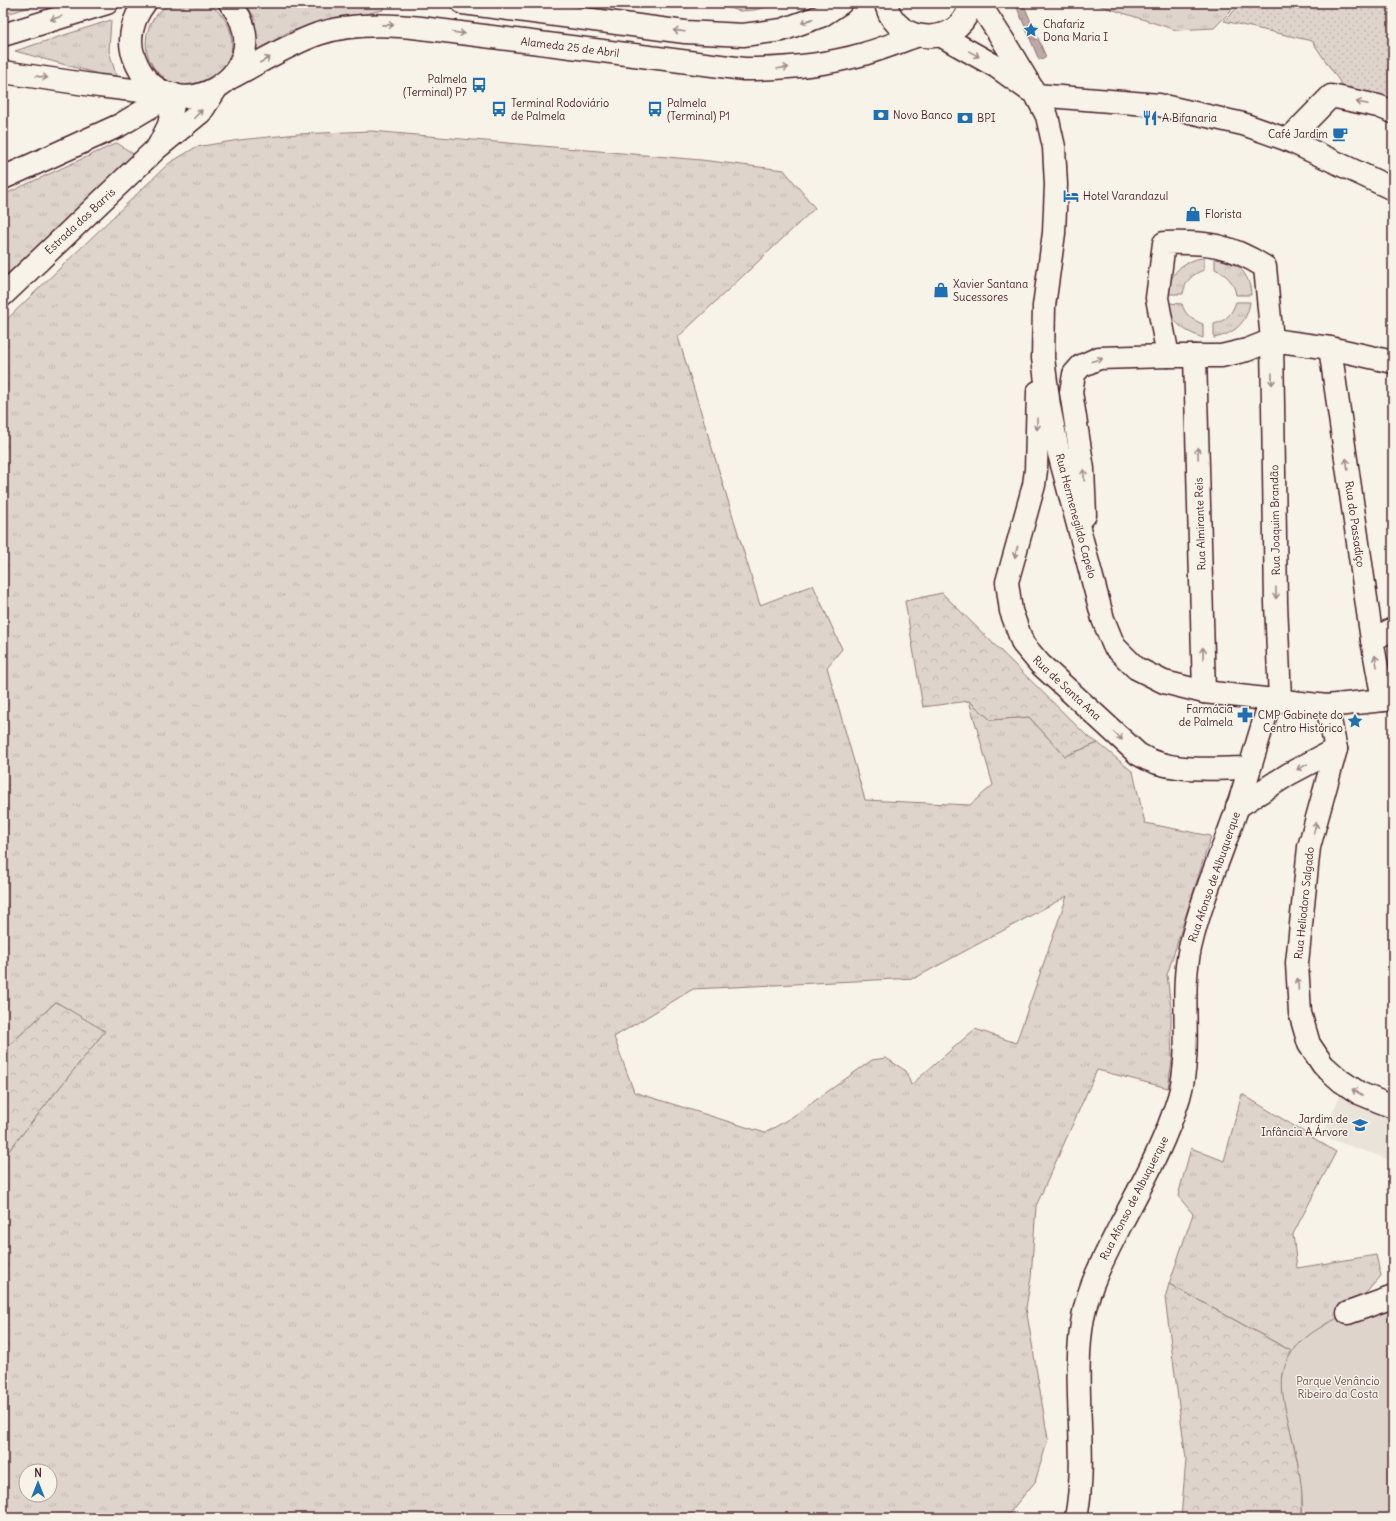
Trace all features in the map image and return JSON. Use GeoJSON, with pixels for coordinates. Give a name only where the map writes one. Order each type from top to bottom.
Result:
{"type":"FeatureCollection","features":[{"type":"Feature","properties":{"kind":"street"},"geometry":{"type":"LineString","coordinates":[[3,35],[107,3]]}},
{"type":"Feature","properties":{"kind":"street"},"geometry":{"type":"LineString","coordinates":[[145,3],[134,24],[131,34],[133,54],[140,71],[146,79],[158,88],[174,95]]}},
{"type":"Feature","properties":{"kind":"street","name":"Estrada dos Barris"},"geometry":{"type":"LineString","coordinates":[[3,295],[158,148],[201,112],[240,63],[244,36],[240,19],[230,3]]}},
{"type":"Feature","properties":{"kind":"street"},"geometry":{"type":"LineString","coordinates":[[463,3],[684,32],[743,35],[782,30],[821,16],[841,3]]}},
{"type":"Feature","properties":{"kind":"street"},"geometry":{"type":"LineString","coordinates":[[886,3],[888,12],[899,27],[916,36],[928,37],[940,35],[953,29],[963,19],[970,3]]}},
{"type":"Feature","properties":{"kind":"street","name":"Rua Hermenegildo Capelo"},"geometry":{"type":"LineString","coordinates":[[978,3],[1003,40],[1036,95],[1047,116],[1054,147],[1056,185],[1054,233],[1044,306],[1043,358],[1049,406],[1057,446],[1103,619],[1114,646],[1136,668],[1164,682],[1204,692],[1327,706],[1388,700]]}},
{"type":"Feature","properties":{"kind":"street","name":"Alameda 25 de Abril"},"geometry":{"type":"LineString","coordinates":[[3,72],[100,86],[174,95],[198,96],[300,42],[319,34],[373,25],[421,28],[744,69],[777,69],[823,63],[864,54],[916,36]]}},
{"type":"Feature","properties":{"kind":"street"},"geometry":{"type":"LineString","coordinates":[[940,35],[997,67],[1036,95],[1159,105],[1244,124],[1288,140],[1392,190]]}},
{"type":"Feature","properties":{"kind":"street"},"geometry":{"type":"LineString","coordinates":[[3,178],[120,125],[174,95]]}},
{"type":"Feature","properties":{"kind":"street","name":"Estrada dos Barris"},"geometry":{"type":"LineString","coordinates":[[158,148],[169,125],[174,95]]}},
{"type":"Feature","properties":{"kind":"street"},"geometry":{"type":"LineString","coordinates":[[1288,140],[1331,96],[1378,106],[1393,112]]}},
{"type":"Feature","properties":{"kind":"street"},"geometry":{"type":"LineString","coordinates":[[1168,356],[1157,298],[1164,243],[1207,243],[1225,247],[1246,255],[1265,267],[1272,340]]}},
{"type":"Feature","properties":{"kind":"street"},"geometry":{"type":"LineString","coordinates":[[1086,556],[1083,468],[1071,392],[1074,374],[1081,366],[1099,358],[1221,356],[1247,350],[1272,340],[1330,348],[1393,362]]}},
{"type":"Feature","properties":{"kind":"street","name":"Rua Joaquim Brandão"},"geometry":{"type":"LineString","coordinates":[[1272,340],[1276,699]]}},
{"type":"Feature","properties":{"kind":"street","name":"Rua do Passadiço"},"geometry":{"type":"LineString","coordinates":[[1330,348],[1372,640],[1388,700]]}},
{"type":"Feature","properties":{"kind":"street","name":"Rua Almirante Reis"},"geometry":{"type":"LineString","coordinates":[[1195,356],[1204,692]]}},
{"type":"Feature","properties":{"kind":"street","name":"Rua de Santa Ana"},"geometry":{"type":"LineString","coordinates":[[1043,358],[1037,403],[1037,455],[1034,485],[1007,582],[1010,611],[1023,644],[1040,664],[1138,754],[1150,761],[1177,767],[1249,768]]}},
{"type":"Feature","properties":{"kind":"street"},"geometry":{"type":"LineString","coordinates":[[1372,640],[1393,629]]}},
{"type":"Feature","properties":{"kind":"street","name":"Rua Afonso de Albuquerque"},"geometry":{"type":"LineString","coordinates":[[1076,1518],[1081,1475],[1079,1384],[1081,1337],[1087,1296],[1102,1261],[1154,1162],[1168,1130],[1180,1094],[1186,1049],[1185,978],[1190,949],[1199,915],[1238,807],[1249,768],[1276,699]]}},
{"type":"Feature","properties":{"kind":"street","name":"Rua Heliodoro Salgado"},"geometry":{"type":"LineString","coordinates":[[1327,706],[1336,749],[1309,847],[1297,963],[1300,1013],[1309,1044],[1323,1065],[1341,1081],[1359,1093],[1393,1107]]}},
{"type":"Feature","properties":{"kind":"street"},"geometry":{"type":"LineString","coordinates":[[1238,807],[1289,774],[1336,749]]}},
{"type":"Feature","properties":{"kind":"street"},"geometry":{"type":"LineString","coordinates":[[1348,1313],[1393,1297]]}},
{"type":"Feature","properties":{"kind":"shaded area","name":"Jardim de Infância A Árvore"},"geometry":{"type":"Polygon","coordinates":[[[1341,1094],[1393,1115],[1393,1161],[1322,1136],[1341,1094]]]}},
{"type":"Feature","properties":{"kind":"green space"},"geometry":{"type":"Polygon","coordinates":[[[189,0],[205,3],[213,7],[225,19],[229,27],[232,43],[229,59],[225,67],[213,79],[205,83],[189,86],[173,83],[165,79],[153,67],[149,59],[146,43],[149,27],[153,19],[165,7],[173,3],[189,0]]]}},
{"type":"Feature","properties":{"kind":"green space"},"geometry":{"type":"Polygon","coordinates":[[[3,3],[44,3],[3,15],[3,3]]]}},
{"type":"Feature","properties":{"kind":"green space"},"geometry":{"type":"Polygon","coordinates":[[[246,3],[361,3],[383,6],[383,10],[290,31],[254,53],[255,19],[246,3]]]}},
{"type":"Feature","properties":{"kind":"green space"},"geometry":{"type":"Polygon","coordinates":[[[714,3],[783,3],[754,10],[739,11],[714,3]]]}},
{"type":"Feature","properties":{"kind":"green space"},"geometry":{"type":"Polygon","coordinates":[[[1092,3],[1239,3],[1214,28],[1176,30],[1092,3]]]}},
{"type":"Feature","properties":{"kind":"green space"},"geometry":{"type":"Polygon","coordinates":[[[1242,3],[1393,3],[1393,105],[1346,91],[1312,41],[1224,21],[1242,3]]]}},
{"type":"Feature","properties":{"kind":"green space"},"geometry":{"type":"Polygon","coordinates":[[[111,20],[109,51],[117,79],[15,51],[111,20]]]}},
{"type":"Feature","properties":{"kind":"green space"},"geometry":{"type":"Polygon","coordinates":[[[371,131],[701,160],[784,170],[815,208],[678,337],[760,605],[813,585],[842,649],[827,667],[865,800],[970,805],[993,785],[969,701],[991,720],[1029,717],[1065,756],[1098,743],[1133,772],[1145,823],[1211,836],[1167,975],[1171,1007],[1172,1061],[1168,1088],[1097,1070],[1036,1206],[1031,1278],[1026,1308],[1048,1439],[1035,1482],[1005,1518],[3,1518],[3,1158],[104,1032],[56,1002],[3,1051],[3,323],[168,164],[196,147],[239,140],[298,134],[371,131]],[[1067,896],[915,978],[693,989],[614,1037],[634,1092],[765,1133],[792,1117],[872,1060],[886,1058],[906,1071],[911,1085],[975,1029],[1016,1043],[1067,896]]]}},
{"type":"Feature","properties":{"kind":"green space"},"geometry":{"type":"Polygon","coordinates":[[[117,143],[135,155],[3,295],[3,195],[117,143]]]}},
{"type":"Feature","properties":{"kind":"green space"},"geometry":{"type":"Polygon","coordinates":[[[1204,258],[1204,270],[1196,274],[1187,282],[1183,294],[1166,294],[1174,274],[1179,269],[1190,261],[1204,258]]]}},
{"type":"Feature","properties":{"kind":"green space"},"geometry":{"type":"Polygon","coordinates":[[[1215,259],[1230,262],[1236,265],[1245,274],[1250,287],[1251,295],[1236,295],[1234,286],[1229,279],[1215,269],[1215,259]]]}},
{"type":"Feature","properties":{"kind":"green space"},"geometry":{"type":"Polygon","coordinates":[[[1236,302],[1250,302],[1243,322],[1228,334],[1214,338],[1214,324],[1222,321],[1228,316],[1233,310],[1236,302]]]}},
{"type":"Feature","properties":{"kind":"green space"},"geometry":{"type":"Polygon","coordinates":[[[1168,303],[1182,304],[1190,317],[1203,324],[1203,338],[1185,330],[1175,321],[1169,310],[1168,303]]]}},
{"type":"Feature","properties":{"kind":"green space"},"geometry":{"type":"Polygon","coordinates":[[[942,593],[1087,736],[1098,743],[1065,756],[1029,717],[991,720],[969,701],[923,707],[905,601],[942,593]]]}},
{"type":"Feature","properties":{"kind":"green space"},"geometry":{"type":"Polygon","coordinates":[[[56,1002],[105,1031],[3,1158],[3,1051],[56,1002]]]}},
{"type":"Feature","properties":{"kind":"green space"},"geometry":{"type":"Polygon","coordinates":[[[1242,1094],[1336,1152],[1293,1234],[1297,1268],[1376,1255],[1381,1276],[1348,1313],[1301,1341],[1291,1351],[1169,1284],[1193,1214],[1178,1196],[1191,1148],[1224,1161],[1242,1094]]]}},
{"type":"Feature","properties":{"kind":"green space"},"geometry":{"type":"Polygon","coordinates":[[[1169,1284],[1291,1351],[1283,1374],[1283,1388],[1285,1405],[1302,1482],[1302,1518],[1181,1518],[1186,1459],[1165,1298],[1169,1284]]]}},
{"type":"Feature","properties":{"kind":"green space","name":"Parque Venâncio Ribeiro da Costa"},"geometry":{"type":"Polygon","coordinates":[[[1393,1297],[1393,1518],[1302,1518],[1302,1495],[1299,1472],[1283,1394],[1282,1381],[1288,1358],[1298,1345],[1311,1333],[1344,1315],[1393,1297]]]}},
{"type":"Feature","properties":{"kind":"water","name":"Chafariz Dona Maria I"},"geometry":{"type":"Polygon","coordinates":[[[1015,3],[1023,3],[1046,57],[1039,60],[1015,3]]]}},
{"type":"Feature","properties":{"kind":"place","name":"Chafariz Dona Maria I"},"geometry":{"type":"Point","coordinates":[1031,30]}},
{"type":"Feature","properties":{"kind":"place","name":"Palmela (Terminal) P7"},"geometry":{"type":"Point","coordinates":[479,85]}},
{"type":"Feature","properties":{"kind":"place","name":"Terminal Rodoviário de Palmela"},"geometry":{"type":"Point","coordinates":[499,109]}},
{"type":"Feature","properties":{"kind":"place","name":"Palmela (Terminal) P1"},"geometry":{"type":"Point","coordinates":[655,109]}},
{"type":"Feature","properties":{"kind":"place","name":"Novo Banco"},"geometry":{"type":"Point","coordinates":[881,115]}},
{"type":"Feature","properties":{"kind":"place","name":"BPI"},"geometry":{"type":"Point","coordinates":[965,118]}},
{"type":"Feature","properties":{"kind":"place","name":"A Bifanaria"},"geometry":{"type":"Point","coordinates":[1150,118]}},
{"type":"Feature","properties":{"kind":"place","name":"Café Jardim"},"geometry":{"type":"Point","coordinates":[1340,134]}},
{"type":"Feature","properties":{"kind":"place","name":"Hotel Varandazul"},"geometry":{"type":"Point","coordinates":[1071,196]}},
{"type":"Feature","properties":{"kind":"place","name":"Florista"},"geometry":{"type":"Point","coordinates":[1193,214]}},
{"type":"Feature","properties":{"kind":"place","name":"Xavier Santana Sucessores"},"geometry":{"type":"Point","coordinates":[941,290]}},
{"type":"Feature","properties":{"kind":"place","name":"Farmácia de Palmela"},"geometry":{"type":"Point","coordinates":[1245,715]}},
{"type":"Feature","properties":{"kind":"place","name":"CMP Gabinete do Centro Histórico"},"geometry":{"type":"Point","coordinates":[1355,721]}},
{"type":"Feature","properties":{"kind":"place","name":"Jardim de Infância A Árvore"},"geometry":{"type":"Point","coordinates":[1360,1125]}}]}
